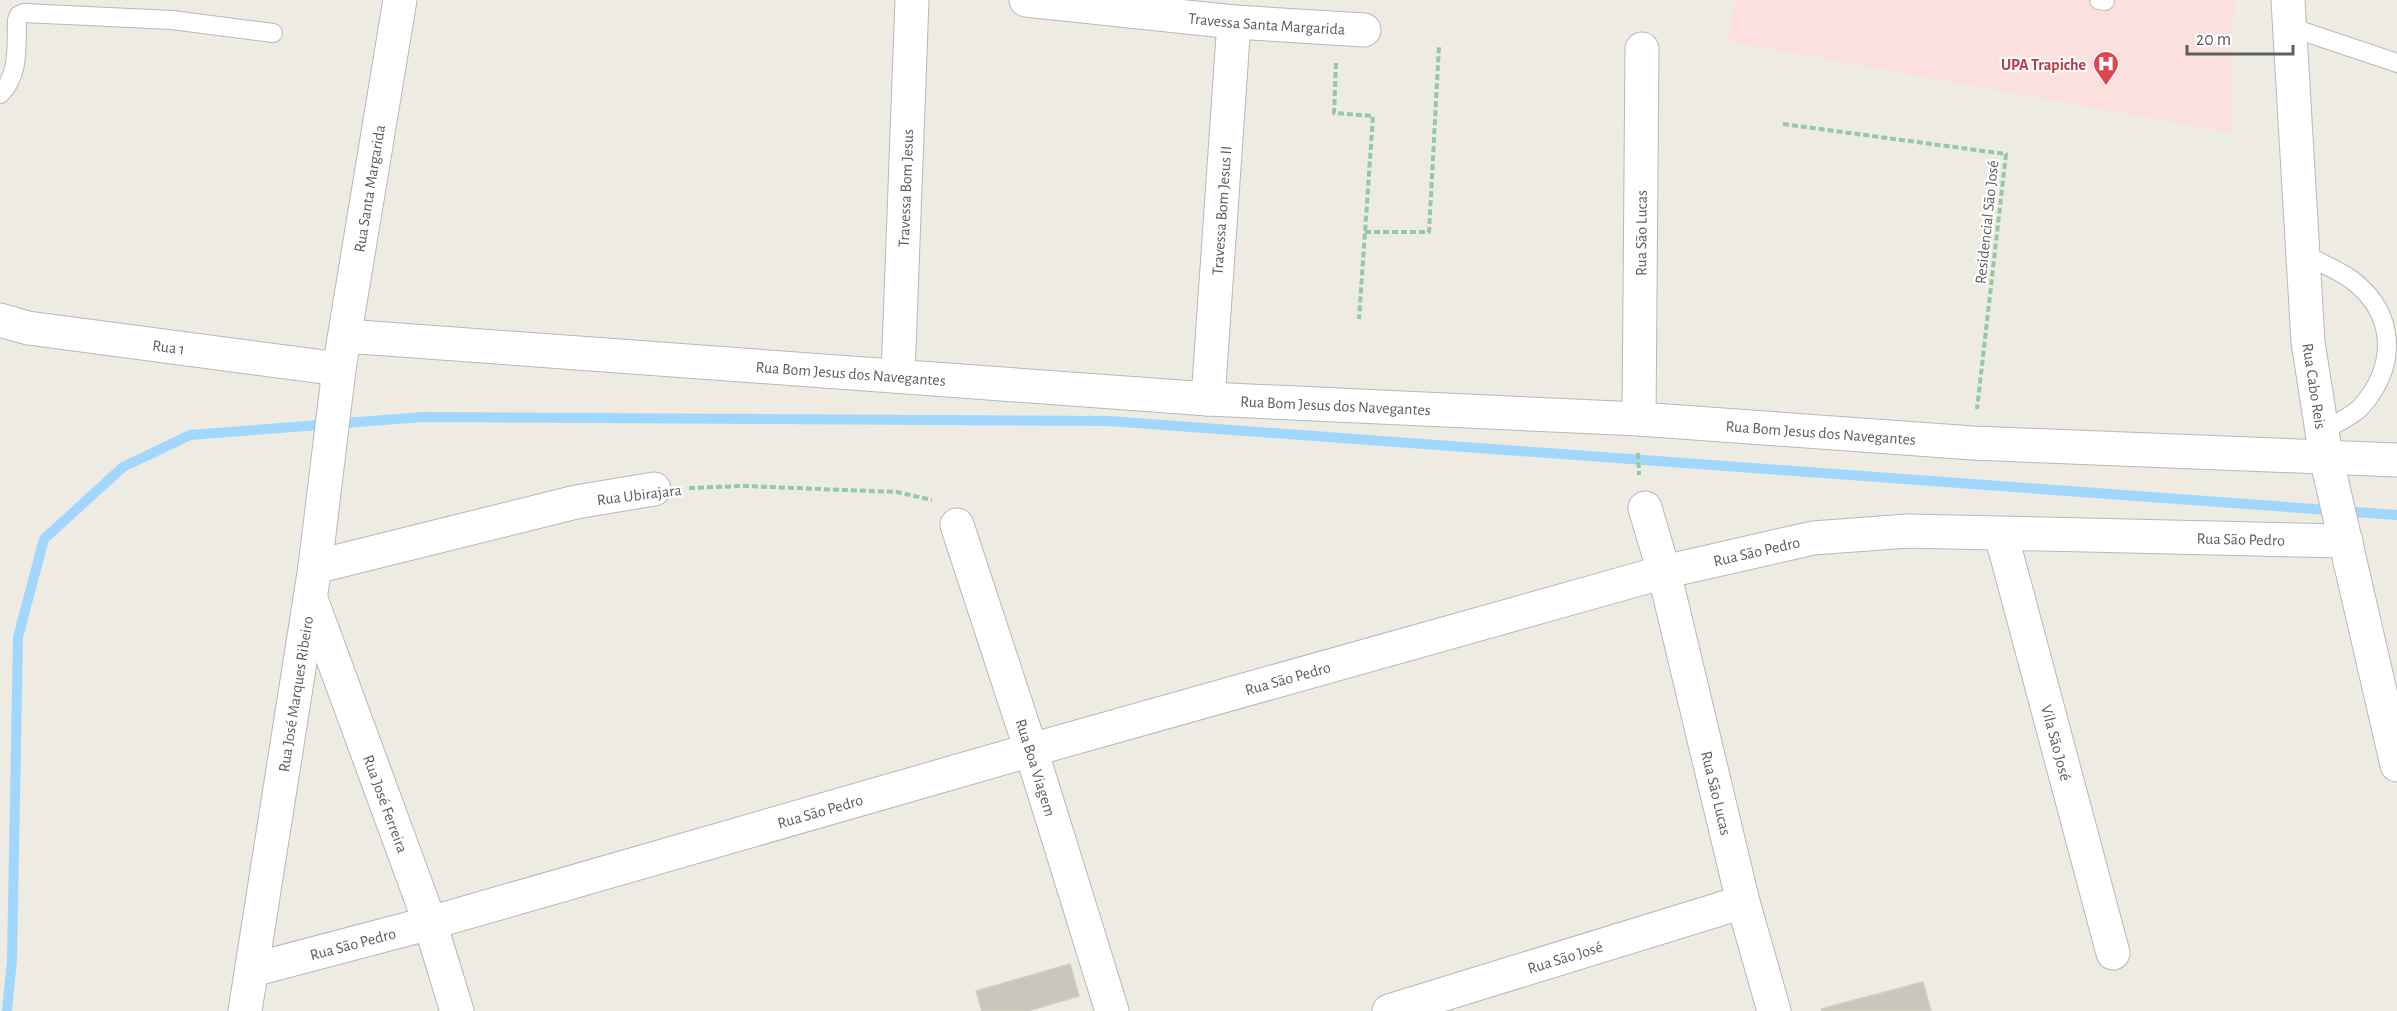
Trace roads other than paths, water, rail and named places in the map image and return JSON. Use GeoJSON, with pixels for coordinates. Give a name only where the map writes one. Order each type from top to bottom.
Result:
{"type":"FeatureCollection","features":[{"type":"Feature","properties":{"kind":"street","name":"Rua Santa Margarida"},"geometry":{"type":"LineString","coordinates":[[339,373],[399,0]]}},
{"type":"Feature","properties":{"kind":"street","name":"Travessa Bom Jesus"},"geometry":{"type":"LineString","coordinates":[[898,376],[912,0]]}},
{"type":"Feature","properties":{"kind":"street","name":"Travessa Santa Margarida"},"geometry":{"type":"LineString","coordinates":[[1026,0],[1234,22],[1351,29]]}},
{"type":"Feature","properties":{"kind":"street","name":"Rua Cabo Reis"},"geometry":{"type":"LineString","coordinates":[[2289,13],[2308,342],[2325,450],[2397,765]]}},
{"type":"Feature","properties":{"kind":"street","name":"Travessa Bom Jesus II"},"geometry":{"type":"LineString","coordinates":[[1208,399],[1234,22]]}},
{"type":"Feature","properties":{"kind":"street","name":"Rua São Lucas"},"geometry":{"type":"LineString","coordinates":[[1639,432],[1642,49]]}},
{"type":"Feature","properties":{"kind":"street","name":"Rua 1"},"geometry":{"type":"LineString","coordinates":[[0,320],[28,328],[339,373]]}},
{"type":"Feature","properties":{"kind":"street","name":"Rua Bom Jesus dos Navegantes"},"geometry":{"type":"LineString","coordinates":[[345,336],[1639,432],[1973,443],[2325,450],[2397,460]]}},
{"type":"Feature","properties":{"kind":"street","name":"Rua José Marques Ribeiro"},"geometry":{"type":"LineString","coordinates":[[245,1011],[313,582],[339,373]]}},
{"type":"Feature","properties":{"kind":"street","name":"Rua Ubirajara"},"geometry":{"type":"LineString","coordinates":[[313,582],[576,502],[654,489]]}},
{"type":"Feature","properties":{"kind":"street","name":"Rua São Lucas"},"geometry":{"type":"LineString","coordinates":[[1642,493],[1665,572],[1743,902],[1774,1011]]}},
{"type":"Feature","properties":{"kind":"street","name":"Rua Boa Viagem"},"geometry":{"type":"LineString","coordinates":[[957,525],[1031,750],[1112,1011]]}},
{"type":"Feature","properties":{"kind":"street","name":"Rua São Pedro"},"geometry":{"type":"LineString","coordinates":[[252,970],[430,923],[1031,750],[1665,572],[1813,538],[1908,531],[2001,534],[2344,535]]}},
{"type":"Feature","properties":{"kind":"street","name":"Vila São José"},"geometry":{"type":"LineString","coordinates":[[2001,534],[2113,953]]}},
{"type":"Feature","properties":{"kind":"street","name":"Rua José Ferreira"},"geometry":{"type":"LineString","coordinates":[[313,582],[430,923],[457,1011]]}},
{"type":"Feature","properties":{"kind":"street","name":"Rua São José"},"geometry":{"type":"LineString","coordinates":[[1389,1011],[1743,902]]}},
{"type":"Feature","properties":{"kind":"lane"},"geometry":{"type":"LineString","coordinates":[[0,94],[12,77],[17,20],[19,15],[24,13],[172,20],[273,33]]}},
{"type":"Feature","properties":{"kind":"lane"},"geometry":{"type":"LineString","coordinates":[[2289,13],[2397,63]]}},
{"type":"Feature","properties":{"kind":"lane"},"geometry":{"type":"LineString","coordinates":[[2303,254],[2351,279],[2374,301],[2388,324],[2391,348],[2384,376],[2325,450]]}},
{"type":"Feature","properties":{"kind":"waterway"},"geometry":{"type":"LineString","coordinates":[[7,1011],[12,960],[18,637],[44,539],[123,467],[190,435],[423,417],[1109,421],[2397,515]]}},
{"type":"Feature","properties":{"kind":"place","name":"UPA Trapiche"},"geometry":{"type":"Point","coordinates":[2106,87]}}]}
